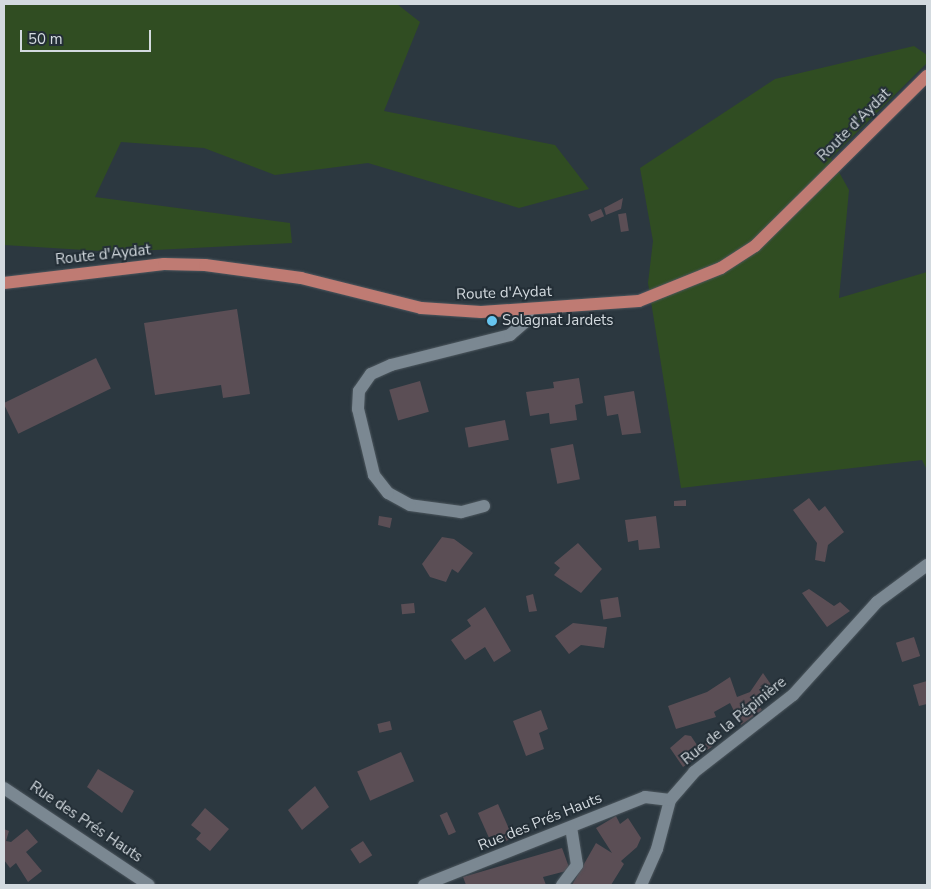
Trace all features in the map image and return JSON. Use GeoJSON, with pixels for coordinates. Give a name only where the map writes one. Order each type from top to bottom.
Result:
{"type":"FeatureCollection","features":[{"type":"Feature","properties":{"kind":"main road","name":"Route d'Aydat"},"geometry":{"type":"LineString","coordinates":[[4,283],[164,264],[206,264],[301,278],[422,308],[529,310],[639,301],[721,268],[785,219],[927,76]]}},
{"type":"Feature","properties":{"kind":"street"},"geometry":{"type":"LineString","coordinates":[[484,506],[461,512],[410,505],[388,493],[374,475],[358,409],[359,391],[371,374],[391,365],[510,335],[525,322],[529,310]]}},
{"type":"Feature","properties":{"kind":"street","name":"Rue de la Pépinière"},"geometry":{"type":"LineString","coordinates":[[641,885],[658,850],[670,800],[694,772],[793,695],[877,602],[927,565]]}},
{"type":"Feature","properties":{"kind":"street","name":"Rue des Prés Hauts"},"geometry":{"type":"LineString","coordinates":[[4,788],[142,883]]}},
{"type":"Feature","properties":{"kind":"street","name":"Rue des Prés Hauts"},"geometry":{"type":"LineString","coordinates":[[424,885],[645,797],[670,800]]}},
{"type":"Feature","properties":{"kind":"street"},"geometry":{"type":"LineString","coordinates":[[562,885],[577,865],[571,827]]}},
{"type":"Feature","properties":{"kind":"green space"},"geometry":{"type":"Polygon","coordinates":[[[4,4],[397,4],[420,22],[384,111],[555,145],[589,189],[519,208],[368,163],[275,175],[204,148],[121,142],[95,197],[290,223],[292,243],[117,252],[4,245],[4,4]]]}},
{"type":"Feature","properties":{"kind":"green space"},"geometry":{"type":"Polygon","coordinates":[[[914,46],[927,55],[927,63],[831,158],[849,190],[839,298],[927,272],[927,470],[922,460],[681,488],[648,283],[653,241],[640,168],[775,79],[914,46]]]}},
{"type":"Feature","properties":{"kind":"building"},"geometry":{"type":"Polygon","coordinates":[[[623,198],[621,209],[606,215],[604,208],[623,198]]]}},
{"type":"Feature","properties":{"kind":"building"},"geometry":{"type":"Polygon","coordinates":[[[601,209],[604,216],[591,222],[588,214],[601,209]]]}},
{"type":"Feature","properties":{"kind":"building"},"geometry":{"type":"Polygon","coordinates":[[[626,213],[629,231],[621,232],[618,214],[626,213]]]}},
{"type":"Feature","properties":{"kind":"building"},"geometry":{"type":"Polygon","coordinates":[[[237,309],[250,394],[223,398],[221,385],[155,395],[144,323],[237,309]]]}},
{"type":"Feature","properties":{"kind":"building"},"geometry":{"type":"Polygon","coordinates":[[[96,358],[111,389],[18,434],[4,403],[96,358]]]}},
{"type":"Feature","properties":{"kind":"building"},"geometry":{"type":"Polygon","coordinates":[[[579,378],[583,403],[575,405],[577,420],[550,424],[549,413],[530,416],[526,392],[554,388],[553,382],[579,378]]]}},
{"type":"Feature","properties":{"kind":"building"},"geometry":{"type":"Polygon","coordinates":[[[420,381],[429,412],[398,421],[389,390],[420,381]]]}},
{"type":"Feature","properties":{"kind":"building"},"geometry":{"type":"Polygon","coordinates":[[[634,391],[641,433],[622,435],[618,414],[607,416],[604,396],[634,391]]]}},
{"type":"Feature","properties":{"kind":"building"},"geometry":{"type":"Polygon","coordinates":[[[505,420],[509,440],[469,447],[465,428],[505,420]]]}},
{"type":"Feature","properties":{"kind":"building"},"geometry":{"type":"Polygon","coordinates":[[[573,444],[580,479],[557,484],[550,448],[573,444]]]}},
{"type":"Feature","properties":{"kind":"building"},"geometry":{"type":"Polygon","coordinates":[[[809,498],[819,511],[825,506],[844,532],[828,545],[825,562],[815,560],[817,543],[793,510],[809,498]]]}},
{"type":"Feature","properties":{"kind":"building"},"geometry":{"type":"Polygon","coordinates":[[[686,500],[686,506],[674,506],[674,501],[686,500]]]}},
{"type":"Feature","properties":{"kind":"building"},"geometry":{"type":"Polygon","coordinates":[[[379,516],[392,518],[390,528],[378,525],[379,516]]]}},
{"type":"Feature","properties":{"kind":"building"},"geometry":{"type":"Polygon","coordinates":[[[656,516],[660,548],[639,550],[638,540],[628,542],[625,520],[656,516]]]}},
{"type":"Feature","properties":{"kind":"building"},"geometry":{"type":"Polygon","coordinates":[[[442,537],[454,539],[473,553],[458,573],[452,569],[446,582],[430,577],[422,564],[442,537]]]}},
{"type":"Feature","properties":{"kind":"building"},"geometry":{"type":"Polygon","coordinates":[[[578,543],[602,569],[581,593],[554,575],[560,568],[554,563],[578,543]]]}},
{"type":"Feature","properties":{"kind":"building"},"geometry":{"type":"Polygon","coordinates":[[[809,589],[834,606],[840,602],[850,611],[827,627],[802,593],[809,589]]]}},
{"type":"Feature","properties":{"kind":"building"},"geometry":{"type":"Polygon","coordinates":[[[533,594],[537,611],[529,612],[526,596],[533,594]]]}},
{"type":"Feature","properties":{"kind":"building"},"geometry":{"type":"Polygon","coordinates":[[[618,597],[621,617],[603,620],[600,600],[618,597]]]}},
{"type":"Feature","properties":{"kind":"building"},"geometry":{"type":"Polygon","coordinates":[[[414,603],[415,613],[402,614],[401,604],[414,603]]]}},
{"type":"Feature","properties":{"kind":"building"},"geometry":{"type":"Polygon","coordinates":[[[485,607],[511,651],[494,662],[485,647],[465,660],[451,640],[471,626],[467,620],[485,607]]]}},
{"type":"Feature","properties":{"kind":"building"},"geometry":{"type":"Polygon","coordinates":[[[573,623],[607,627],[604,648],[581,645],[569,654],[555,636],[573,623]]]}},
{"type":"Feature","properties":{"kind":"building"},"geometry":{"type":"Polygon","coordinates":[[[914,637],[920,656],[902,662],[896,643],[914,637]]]}},
{"type":"Feature","properties":{"kind":"building"},"geometry":{"type":"Polygon","coordinates":[[[763,673],[774,689],[756,701],[762,710],[741,725],[730,703],[714,712],[716,717],[676,729],[668,706],[707,692],[730,677],[737,697],[750,692],[763,673]]]}},
{"type":"Feature","properties":{"kind":"building"},"geometry":{"type":"Polygon","coordinates":[[[927,681],[927,704],[919,706],[913,685],[927,681]]]}},
{"type":"Feature","properties":{"kind":"building"},"geometry":{"type":"Polygon","coordinates":[[[541,710],[548,729],[539,733],[544,749],[526,756],[513,721],[541,710]]]}},
{"type":"Feature","properties":{"kind":"building"},"geometry":{"type":"Polygon","coordinates":[[[390,721],[392,730],[379,733],[377,724],[390,721]]]}},
{"type":"Feature","properties":{"kind":"building"},"geometry":{"type":"Polygon","coordinates":[[[685,735],[691,736],[699,748],[709,741],[713,746],[683,767],[670,748],[685,735]]]}},
{"type":"Feature","properties":{"kind":"building"},"geometry":{"type":"Polygon","coordinates":[[[401,752],[414,781],[370,801],[357,772],[401,752]]]}},
{"type":"Feature","properties":{"kind":"building"},"geometry":{"type":"Polygon","coordinates":[[[98,769],[134,791],[122,813],[87,787],[98,769]]]}},
{"type":"Feature","properties":{"kind":"building"},"geometry":{"type":"Polygon","coordinates":[[[315,786],[329,807],[302,830],[288,810],[315,786]]]}},
{"type":"Feature","properties":{"kind":"building"},"geometry":{"type":"Polygon","coordinates":[[[498,804],[513,838],[493,847],[478,813],[498,804]]]}},
{"type":"Feature","properties":{"kind":"building"},"geometry":{"type":"Polygon","coordinates":[[[205,808],[229,829],[210,851],[196,839],[201,833],[191,825],[205,808]]]}},
{"type":"Feature","properties":{"kind":"building"},"geometry":{"type":"Polygon","coordinates":[[[447,812],[456,832],[449,835],[440,815],[447,812]]]}},
{"type":"Feature","properties":{"kind":"building"},"geometry":{"type":"Polygon","coordinates":[[[616,816],[620,824],[628,818],[641,838],[637,847],[621,861],[624,864],[611,885],[572,885],[596,843],[612,853],[596,828],[616,816]]]}},
{"type":"Feature","properties":{"kind":"building"},"geometry":{"type":"Polygon","coordinates":[[[4,829],[9,831],[6,841],[11,842],[27,829],[38,842],[26,852],[42,871],[28,882],[16,863],[10,868],[4,860],[4,829]]]}},
{"type":"Feature","properties":{"kind":"building"},"geometry":{"type":"Polygon","coordinates":[[[363,841],[372,855],[360,863],[350,849],[363,841]]]}},
{"type":"Feature","properties":{"kind":"building"},"geometry":{"type":"Polygon","coordinates":[[[562,848],[570,870],[543,877],[546,885],[466,885],[463,877],[562,848]]]}},
{"type":"Feature","properties":{"kind":"place","name":"Solagnat Jardets"},"geometry":{"type":"Point","coordinates":[492,321]}}]}
